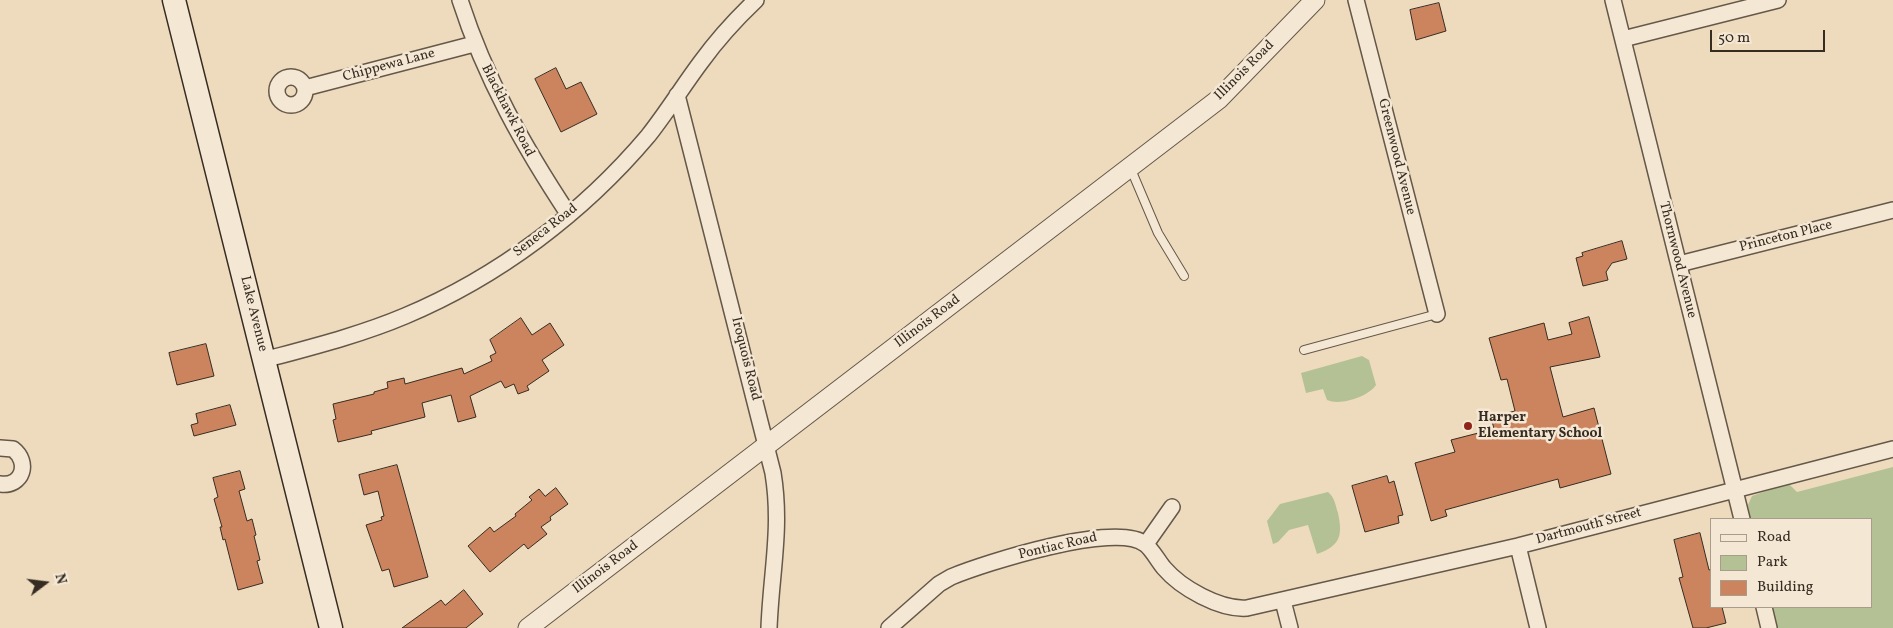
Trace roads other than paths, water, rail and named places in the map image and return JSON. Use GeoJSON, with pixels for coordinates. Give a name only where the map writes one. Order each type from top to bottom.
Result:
{"type":"FeatureCollection","features":[{"type":"Feature","properties":{"kind":"main road","name":"Lake Avenue"},"geometry":{"type":"LineString","coordinates":[[174,0],[331,628]]}},
{"type":"Feature","properties":{"kind":"street","name":"Blackhawk Road"},"geometry":{"type":"LineString","coordinates":[[460,0],[474,44],[530,157],[570,215]]}},
{"type":"Feature","properties":{"kind":"street","name":"Seneca Road"},"geometry":{"type":"LineString","coordinates":[[264,360],[340,339],[404,316],[446,297],[490,272],[570,215],[619,168],[649,135],[701,61],[756,0]]}},
{"type":"Feature","properties":{"kind":"street","name":"Illinois Road"},"geometry":{"type":"LineString","coordinates":[[528,628],[1218,99],[1314,0]]}},
{"type":"Feature","properties":{"kind":"street","name":"Greenwood Avenue"},"geometry":{"type":"LineString","coordinates":[[1356,0],[1437,314]]}},
{"type":"Feature","properties":{"kind":"street","name":"Thornwood Avenue"},"geometry":{"type":"LineString","coordinates":[[1613,0],[1742,518]]}},
{"type":"Feature","properties":{"kind":"street"},"geometry":{"type":"LineString","coordinates":[[1622,39],[1778,0]]}},
{"type":"Feature","properties":{"kind":"street","name":"Chippewa Lane"},"geometry":{"type":"LineString","coordinates":[[305,88],[474,44]]}},
{"type":"Feature","properties":{"kind":"street","name":"Iroquois Road"},"geometry":{"type":"LineString","coordinates":[[677,95],[778,499],[778,527],[769,628]]}},
{"type":"Feature","properties":{"kind":"street","name":"Princeton Place"},"geometry":{"type":"LineString","coordinates":[[1678,264],[1893,210]]}},
{"type":"Feature","properties":{"kind":"street"},"geometry":{"type":"LineString","coordinates":[[0,448],[12,449],[21,458],[23,470],[17,480],[11,484],[0,484]]}},
{"type":"Feature","properties":{"kind":"street","name":"Dartmouth Street"},"geometry":{"type":"LineString","coordinates":[[1283,601],[1518,546],[1893,449]]}},
{"type":"Feature","properties":{"kind":"street"},"geometry":{"type":"LineString","coordinates":[[1172,507],[1146,544],[1165,570],[1220,605],[1235,609],[1283,601],[1290,628]]}},
{"type":"Feature","properties":{"kind":"street","name":"Pontiac Road"},"geometry":{"type":"LineString","coordinates":[[889,628],[939,584],[965,571],[1074,541],[1102,536],[1122,536],[1146,544]]}},
{"type":"Feature","properties":{"kind":"street"},"geometry":{"type":"LineString","coordinates":[[1518,546],[1538,628]]}},
{"type":"Feature","properties":{"kind":"street"},"geometry":{"type":"LineString","coordinates":[[1764,608],[1769,628]]}},
{"type":"Feature","properties":{"kind":"lane"},"geometry":{"type":"LineString","coordinates":[[1130,167],[1158,233],[1184,276]]}},
{"type":"Feature","properties":{"kind":"lane"},"geometry":{"type":"LineString","coordinates":[[1304,350],[1437,314]]}},
{"type":"Feature","properties":{"kind":"place","name":"Harper Elementary School"},"geometry":{"type":"Point","coordinates":[1468,426]}}]}
